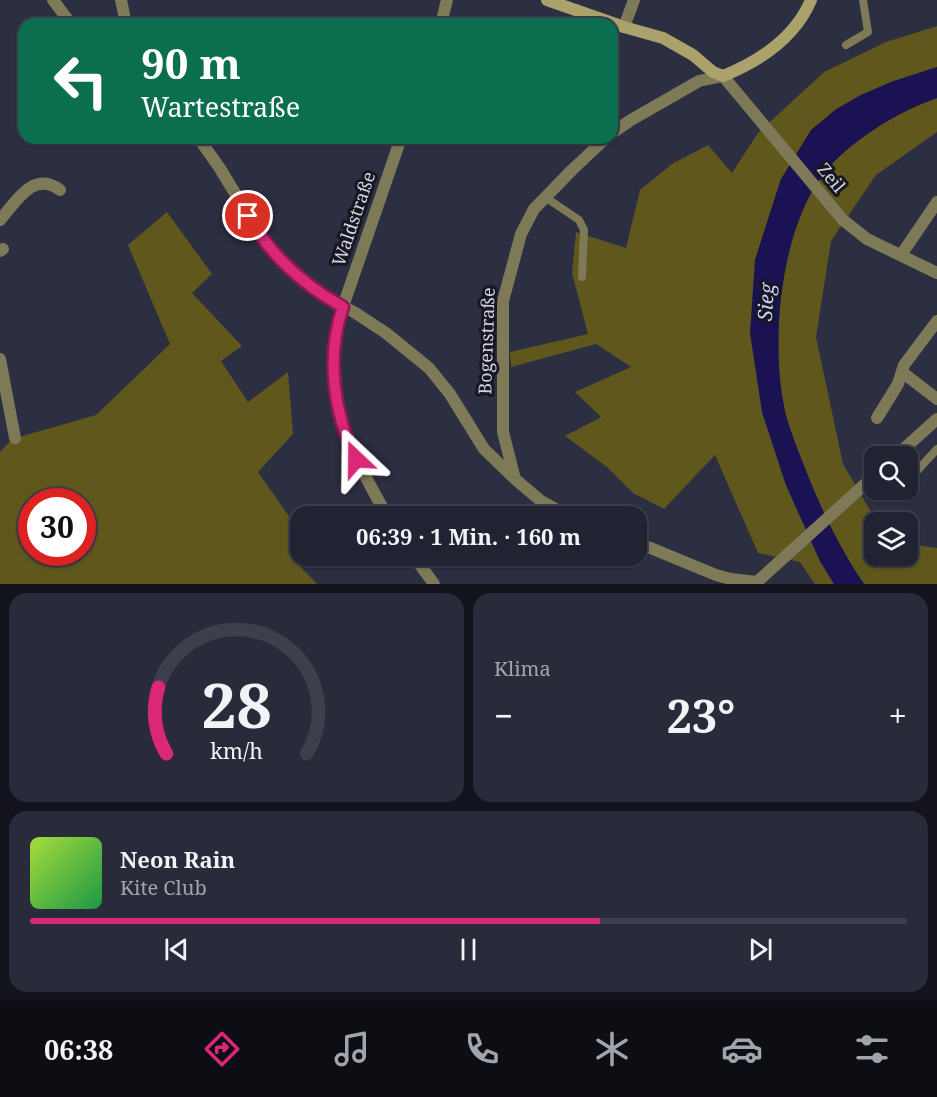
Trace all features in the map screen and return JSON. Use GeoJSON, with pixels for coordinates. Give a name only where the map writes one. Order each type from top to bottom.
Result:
{"type":"FeatureCollection","features":[{"type":"Feature","properties":{"kind":"street"},"geometry":{"type":"LineString","coordinates":[[53,0],[66,18]]}},
{"type":"Feature","properties":{"kind":"street"},"geometry":{"type":"LineString","coordinates":[[122,0],[125,18]]}},
{"type":"Feature","properties":{"kind":"street"},"geometry":{"type":"LineString","coordinates":[[442,18],[447,0]]}},
{"type":"Feature","properties":{"kind":"street"},"geometry":{"type":"LineString","coordinates":[[547,0],[598,18]]}},
{"type":"Feature","properties":{"kind":"street"},"geometry":{"type":"LineString","coordinates":[[624,27],[634,0]]}},
{"type":"Feature","properties":{"kind":"street"},"geometry":{"type":"LineString","coordinates":[[618,129],[699,81],[723,76],[773,49],[795,27],[812,0]]}},
{"type":"Feature","properties":{"kind":"street"},"geometry":{"type":"LineString","coordinates":[[618,25],[663,38],[723,76]]}},
{"type":"Feature","properties":{"kind":"street","name":"Zeil"},"geometry":{"type":"LineString","coordinates":[[723,76],[854,231],[937,273]]}},
{"type":"Feature","properties":{"kind":"street"},"geometry":{"type":"LineString","coordinates":[[203,144],[268,247],[284,263],[328,298],[386,333],[429,368],[450,394],[480,443],[515,479],[550,506]]}},
{"type":"Feature","properties":{"kind":"street","name":"Waldstraße"},"geometry":{"type":"LineString","coordinates":[[382,506],[348,442],[341,421],[336,398],[334,346],[338,321],[399,144]]}},
{"type":"Feature","properties":{"kind":"street","name":"Bogenstraße"},"geometry":{"type":"LineString","coordinates":[[515,479],[503,432],[503,301],[521,234],[534,209],[600,144]]}},
{"type":"Feature","properties":{"kind":"street"},"geometry":{"type":"LineString","coordinates":[[0,220],[33,185],[52,184],[60,189]]}},
{"type":"Feature","properties":{"kind":"street"},"geometry":{"type":"LineString","coordinates":[[901,255],[937,202]]}},
{"type":"Feature","properties":{"kind":"street"},"geometry":{"type":"LineString","coordinates":[[877,418],[898,384],[904,365],[937,321]]}},
{"type":"Feature","properties":{"kind":"street"},"geometry":{"type":"LineString","coordinates":[[0,359],[15,438]]}},
{"type":"Feature","properties":{"kind":"street"},"geometry":{"type":"LineString","coordinates":[[902,372],[937,399]]}},
{"type":"Feature","properties":{"kind":"street"},"geometry":{"type":"LineString","coordinates":[[907,446],[937,419]]}},
{"type":"Feature","properties":{"kind":"street"},"geometry":{"type":"LineString","coordinates":[[647,547],[716,575],[757,583],[864,485]]}},
{"type":"Feature","properties":{"kind":"street"},"geometry":{"type":"LineString","coordinates":[[421,566],[434,584]]}},
{"type":"Feature","properties":{"kind":"lane"},"geometry":{"type":"LineString","coordinates":[[846,45],[868,32],[863,0]]}},
{"type":"Feature","properties":{"kind":"lane"},"geometry":{"type":"LineString","coordinates":[[545,197],[579,220],[584,230],[582,277]]}},
{"type":"Feature","properties":{"kind":"lane"},"geometry":{"type":"LineString","coordinates":[[918,470],[937,449]]}},
{"type":"Feature","properties":{"kind":"shaded area"},"geometry":{"type":"Polygon","coordinates":[[[937,26],[937,67],[891,82],[835,110],[781,179],[755,260],[762,412],[786,485],[820,561],[834,584],[815,584],[800,562],[758,553],[715,455],[664,509],[633,493],[607,467],[565,436],[601,417],[575,392],[631,367],[596,344],[511,367],[510,352],[588,334],[572,273],[576,232],[626,248],[640,190],[672,164],[708,145],[732,173],[758,133],[824,72],[886,42],[937,26]]]}},
{"type":"Feature","properties":{"kind":"shaded area"},"geometry":{"type":"Polygon","coordinates":[[[937,98],[937,132],[876,175],[831,241],[816,337],[843,464],[871,512],[864,512],[864,566],[918,566],[918,545],[937,548],[937,584],[864,584],[845,554],[821,507],[790,430],[783,401],[778,345],[783,282],[798,222],[824,173],[847,150],[876,128],[937,98]]]}},
{"type":"Feature","properties":{"kind":"shaded area"},"geometry":{"type":"Polygon","coordinates":[[[167,212],[212,274],[192,293],[242,346],[221,361],[248,402],[288,372],[293,434],[258,472],[290,518],[290,566],[300,566],[317,584],[0,584],[0,452],[12,439],[96,415],[170,344],[128,245],[167,212]]]}},
{"type":"Feature","properties":{"kind":"water","name":"Sieg"},"geometry":{"type":"Polygon","coordinates":[[[937,67],[937,98],[876,128],[847,150],[824,173],[809,196],[798,222],[783,282],[778,345],[784,408],[788,423],[821,507],[845,554],[864,584],[834,584],[820,561],[786,485],[762,412],[750,333],[755,260],[781,179],[811,130],[835,110],[861,95],[891,82],[937,67]]]}},
{"type":"Feature","properties":{"kind":"route"},"geometry":{"type":"LineString","coordinates":[[248,216],[268,247],[284,263],[343,307],[334,346],[336,398],[341,421],[356,459]]}}]}
